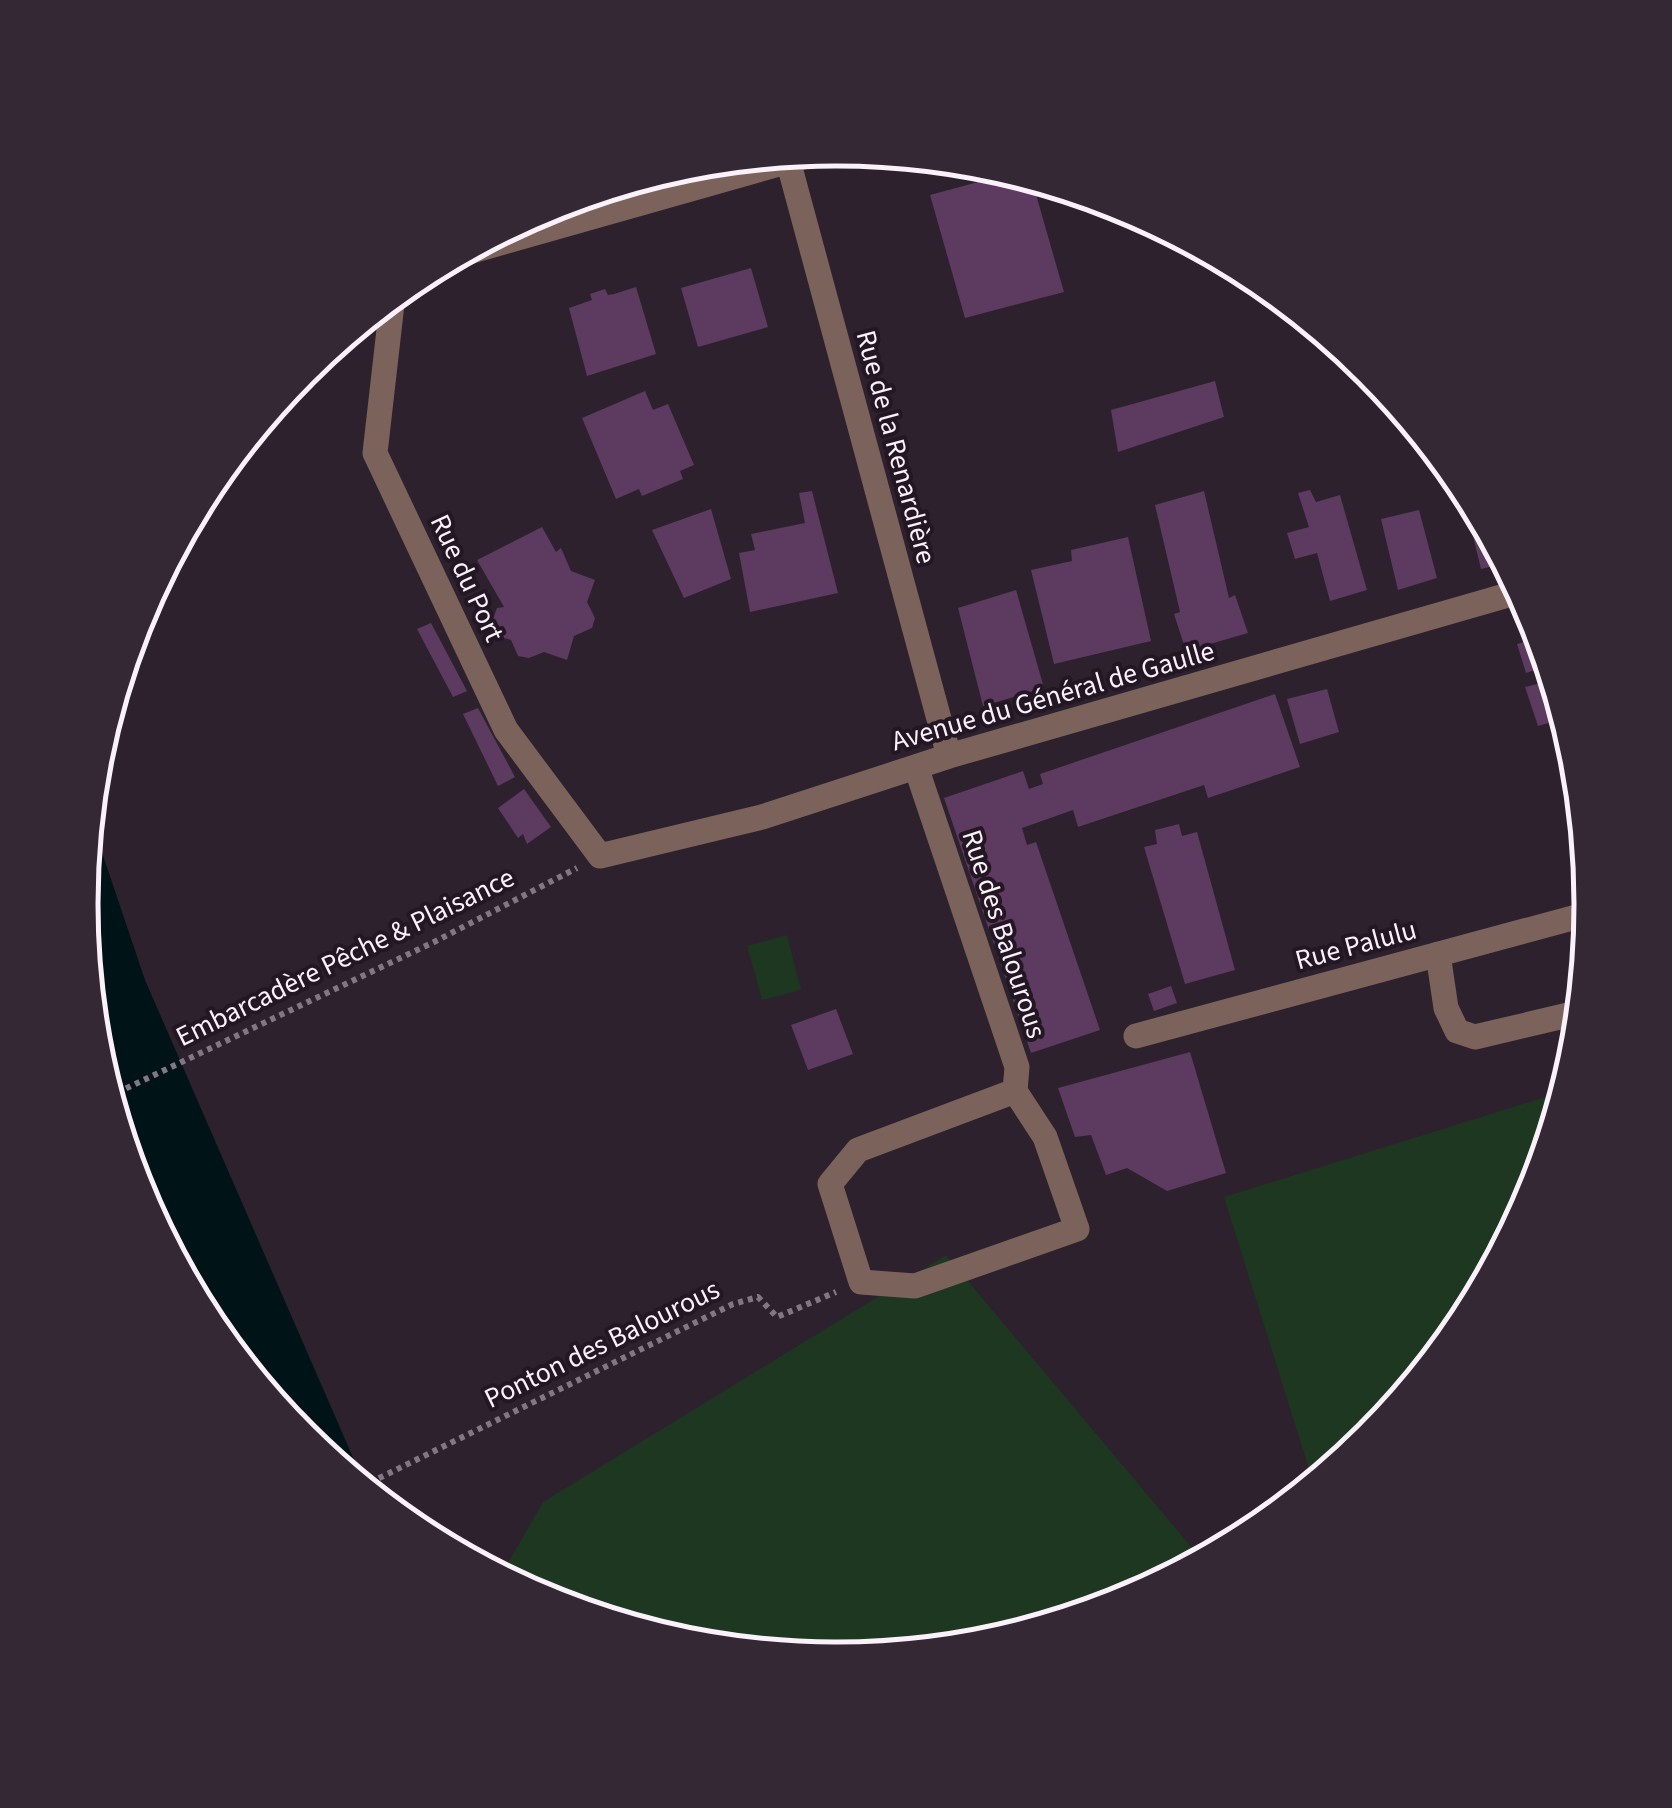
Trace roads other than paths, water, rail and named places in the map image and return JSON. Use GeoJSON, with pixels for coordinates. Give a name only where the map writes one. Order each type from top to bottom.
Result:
{"type":"FeatureCollection","features":[{"type":"Feature","properties":{"kind":"street","name":"Rue de la Renardière"},"geometry":{"type":"LineString","coordinates":[[790,167],[949,756]]}},
{"type":"Feature","properties":{"kind":"street"},"geometry":{"type":"LineString","coordinates":[[528,233],[731,174]]}},
{"type":"Feature","properties":{"kind":"street","name":"Rue du Port"},"geometry":{"type":"LineString","coordinates":[[391,315],[376,453],[506,730],[600,856]]}},
{"type":"Feature","properties":{"kind":"street","name":"Avenue du Général de Gaulle"},"geometry":{"type":"LineString","coordinates":[[600,856],[762,817],[949,756],[1506,595]]}},
{"type":"Feature","properties":{"kind":"street","name":"Rue des Balourous"},"geometry":{"type":"LineString","coordinates":[[916,767],[1018,1067],[1015,1091],[1045,1137],[1077,1229],[915,1286],[861,1282],[830,1184],[858,1150],[1015,1091]]}},
{"type":"Feature","properties":{"kind":"street","name":"Rue Palulu"},"geometry":{"type":"LineString","coordinates":[[1136,1036],[1574,918]]}},
{"type":"Feature","properties":{"kind":"street"},"geometry":{"type":"LineString","coordinates":[[1438,954],[1446,1008],[1458,1031],[1475,1037],[1565,1016]]}}]}
